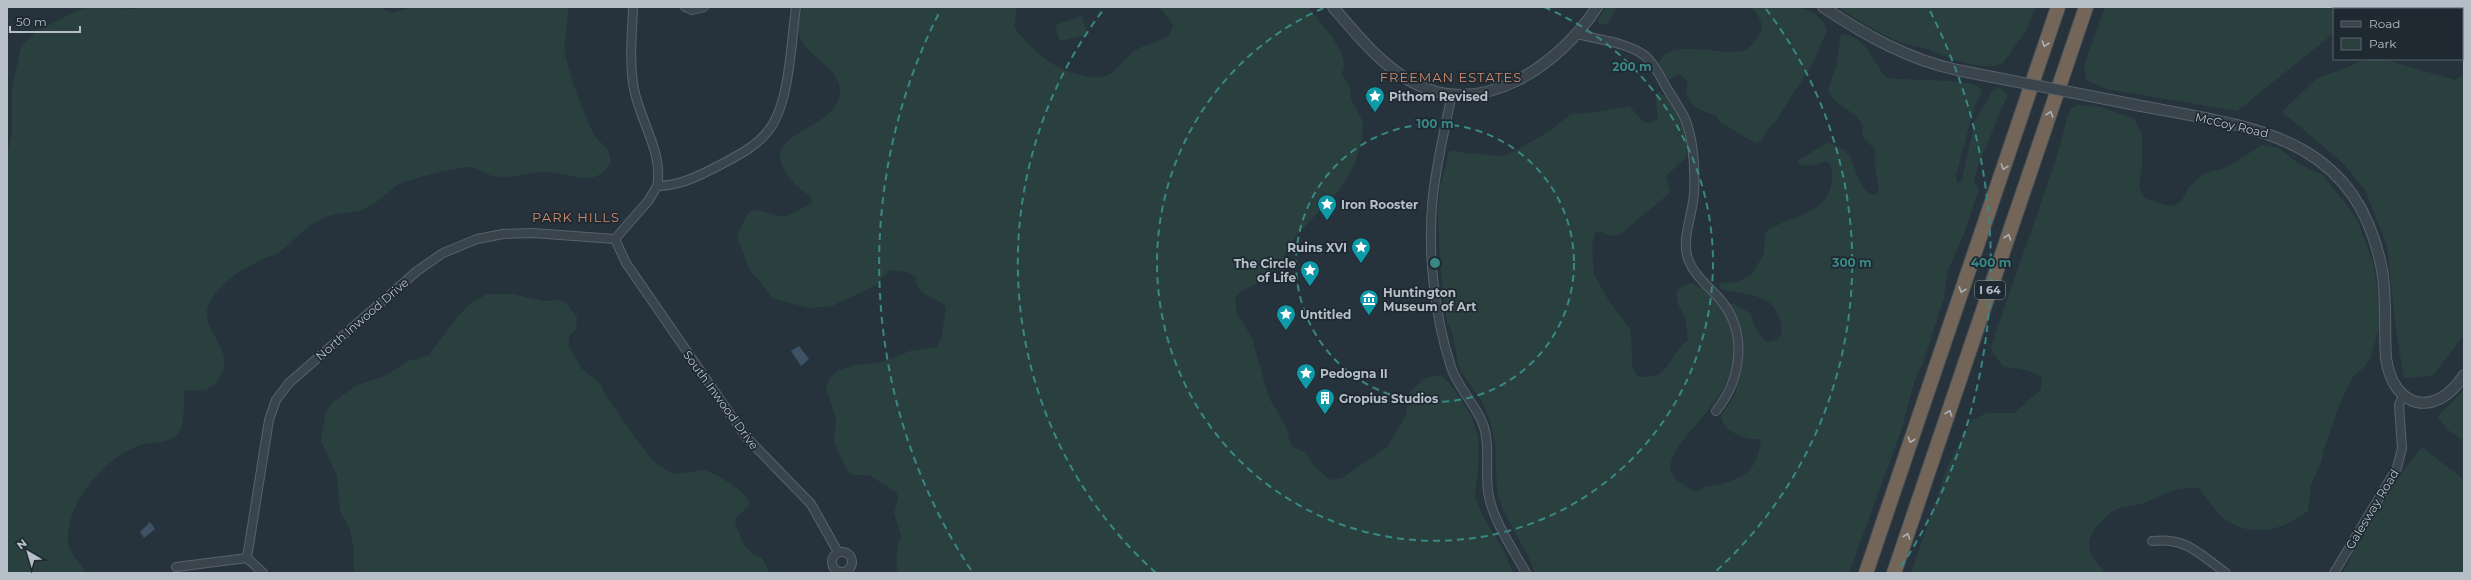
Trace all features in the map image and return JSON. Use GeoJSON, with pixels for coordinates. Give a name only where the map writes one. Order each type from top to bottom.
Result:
{"type":"FeatureCollection","features":[{"type":"Feature","properties":{"kind":"highway","name":"I 64"},"geometry":{"type":"LineString","coordinates":[[1866,573],[2058,7]]}},
{"type":"Feature","properties":{"kind":"highway","name":"I 64"},"geometry":{"type":"LineString","coordinates":[[1894,573],[2086,7]]}},
{"type":"Feature","properties":{"kind":"street"},"geometry":{"type":"LineString","coordinates":[[615,239],[650,200],[658,186],[658,162],[640,116],[632,73],[633,7]]}},
{"type":"Feature","properties":{"kind":"street"},"geometry":{"type":"LineString","coordinates":[[685,7],[692,10],[704,7]]}},
{"type":"Feature","properties":{"kind":"street"},"geometry":{"type":"LineString","coordinates":[[658,186],[676,184],[710,170],[745,150],[769,131],[780,106],[794,37],[796,7]]}},
{"type":"Feature","properties":{"kind":"street"},"geometry":{"type":"LineString","coordinates":[[1333,7],[1370,49],[1392,70],[1414,83],[1452,94],[1483,92],[1504,87],[1524,78],[1544,66],[1578,34],[1597,7]]}},
{"type":"Feature","properties":{"kind":"street","name":"McCoy Road"},"geometry":{"type":"LineString","coordinates":[[1823,7],[1894,50],[1948,68],[2238,125],[2277,136],[2313,154],[2343,183],[2362,212],[2378,255],[2384,292],[2388,370],[2396,389],[2403,396]]}},
{"type":"Feature","properties":{"kind":"street"},"geometry":{"type":"LineString","coordinates":[[1578,34],[1621,44],[1644,56],[1654,67],[1686,122],[1694,165],[1694,195],[1685,246],[1688,259],[1696,274],[1726,308],[1733,320],[1738,336],[1739,357],[1734,379],[1726,399],[1716,410]]}},
{"type":"Feature","properties":{"kind":"street"},"geometry":{"type":"LineString","coordinates":[[1452,94],[1432,209],[1432,244],[1437,298],[1451,367],[1458,383],[1476,409],[1485,429],[1489,497],[1496,517],[1526,573]]}},
{"type":"Feature","properties":{"kind":"street","name":"North Inwood Drive"},"geometry":{"type":"LineString","coordinates":[[247,558],[269,420],[276,400],[299,374],[400,286],[443,253],[489,236],[533,233],[615,239]]}},
{"type":"Feature","properties":{"kind":"street","name":"South Inwood Drive"},"geometry":{"type":"LineString","coordinates":[[615,239],[626,263],[742,431],[752,445],[807,500],[838,552]]}},
{"type":"Feature","properties":{"kind":"street"},"geometry":{"type":"LineString","coordinates":[[2403,396],[2413,401],[2423,403],[2439,400],[2454,389],[2464,375]]}},
{"type":"Feature","properties":{"kind":"street","name":"Galesway Road"},"geometry":{"type":"LineString","coordinates":[[2334,573],[2397,468],[2402,448],[2400,405],[2403,396]]}},
{"type":"Feature","properties":{"kind":"street"},"geometry":{"type":"LineString","coordinates":[[2152,541],[2170,540],[2184,543],[2226,573]]}},
{"type":"Feature","properties":{"kind":"street"},"geometry":{"type":"LineString","coordinates":[[176,567],[247,558],[263,573]]}},
{"type":"Feature","properties":{"kind":"green space"},"geometry":{"type":"Polygon","coordinates":[[[1784,6],[1805,10],[1822,20],[1827,30],[1812,65],[1775,122],[1765,132],[1762,140],[1755,143],[1719,121],[1717,116],[1705,112],[1694,105],[1687,96],[1688,82],[1679,74],[1669,80],[1659,63],[1664,55],[1673,51],[1684,49],[1733,52],[1747,49],[1758,37],[1761,29],[1759,17],[1751,7],[1784,6]]]}},
{"type":"Feature","properties":{"kind":"green space"},"geometry":{"type":"Polygon","coordinates":[[[91,7],[137,9],[139,7],[380,7],[392,13],[414,7],[569,7],[564,49],[573,84],[593,134],[608,150],[611,161],[605,170],[597,176],[590,178],[544,172],[500,177],[490,175],[471,167],[434,173],[398,185],[369,207],[355,212],[332,215],[321,219],[307,228],[278,253],[263,259],[238,273],[225,283],[213,296],[209,304],[207,314],[208,323],[224,358],[224,368],[219,379],[213,386],[205,390],[185,390],[182,425],[177,434],[168,440],[143,444],[125,452],[100,472],[80,498],[73,513],[69,527],[68,542],[73,554],[86,573],[7,573],[7,152],[12,135],[12,89],[21,46],[37,31],[81,9],[91,7]]]}},
{"type":"Feature","properties":{"kind":"green space"},"geometry":{"type":"Polygon","coordinates":[[[802,7],[1017,7],[1014,27],[1037,52],[1045,59],[1063,69],[1096,78],[1105,76],[1112,72],[1130,55],[1143,46],[1164,39],[1168,36],[1173,25],[1159,7],[1308,7],[1336,43],[1340,51],[1344,66],[1342,75],[1350,88],[1351,99],[1363,122],[1362,139],[1354,166],[1339,190],[1295,237],[1279,266],[1257,283],[1243,290],[1235,297],[1237,313],[1252,338],[1269,398],[1285,424],[1291,446],[1306,453],[1315,467],[1330,480],[1342,478],[1388,446],[1406,415],[1409,393],[1425,378],[1441,375],[1454,389],[1471,416],[1478,437],[1479,459],[1475,497],[1482,515],[1503,549],[1513,573],[897,573],[897,547],[901,537],[894,513],[898,497],[896,492],[869,475],[852,475],[845,466],[834,442],[836,419],[826,389],[830,377],[839,370],[854,365],[883,362],[910,351],[937,347],[942,333],[946,308],[938,300],[919,289],[916,284],[916,277],[907,272],[890,270],[875,286],[832,306],[810,308],[774,299],[749,269],[737,236],[747,214],[752,211],[757,210],[785,217],[812,203],[811,198],[793,182],[782,165],[781,152],[787,142],[824,117],[835,106],[840,92],[839,84],[830,69],[803,44],[799,34],[802,7]]]}},
{"type":"Feature","properties":{"kind":"green space"},"geometry":{"type":"Polygon","coordinates":[[[1605,7],[1617,7],[1607,24],[1599,24],[1598,20],[1605,7]]]}},
{"type":"Feature","properties":{"kind":"green space"},"geometry":{"type":"Polygon","coordinates":[[[1838,7],[2036,7],[2026,31],[2003,63],[1996,66],[1988,66],[1968,63],[1924,48],[1900,42],[1852,17],[1838,7]]]}},
{"type":"Feature","properties":{"kind":"green space"},"geometry":{"type":"Polygon","coordinates":[[[2105,7],[2355,7],[2333,8],[2333,34],[2237,111],[2106,89],[2086,80],[2084,65],[2105,7]]]}},
{"type":"Feature","properties":{"kind":"green space"},"geometry":{"type":"Polygon","coordinates":[[[1082,16],[1088,35],[1060,41],[1055,25],[1082,16]]]}},
{"type":"Feature","properties":{"kind":"green space"},"geometry":{"type":"Polygon","coordinates":[[[1841,34],[1857,39],[1863,44],[1886,77],[1952,81],[1975,85],[1981,89],[1982,93],[1975,105],[1956,175],[1957,183],[1960,183],[1962,179],[1975,121],[1992,92],[1998,87],[2008,94],[1978,166],[1974,181],[1979,189],[1963,236],[1948,270],[1944,298],[1924,360],[1914,382],[1902,428],[1849,573],[1535,573],[1527,554],[1503,510],[1497,492],[1495,444],[1490,420],[1481,400],[1459,369],[1452,331],[1446,319],[1440,264],[1438,214],[1440,188],[1449,152],[1452,150],[1464,153],[1503,156],[1519,149],[1551,130],[1571,114],[1597,112],[1629,106],[1644,122],[1651,123],[1658,118],[1655,95],[1658,92],[1673,103],[1684,130],[1687,157],[1666,176],[1670,192],[1664,198],[1619,235],[1611,236],[1599,231],[1595,233],[1592,246],[1594,271],[1592,271],[1609,301],[1631,330],[1632,366],[1637,376],[1648,377],[1656,375],[1662,371],[1681,346],[1688,340],[1685,317],[1677,302],[1677,290],[1689,283],[1699,286],[1715,301],[1728,319],[1733,337],[1734,359],[1728,379],[1717,398],[1679,446],[1672,460],[1672,475],[1682,484],[1697,492],[1704,487],[1734,480],[1747,472],[1756,460],[1761,442],[1758,439],[1747,438],[1735,434],[1722,421],[1721,416],[1735,394],[1742,368],[1743,341],[1740,324],[1729,305],[1733,303],[1751,314],[1756,330],[1766,342],[1774,341],[1779,337],[1782,326],[1776,312],[1767,301],[1751,295],[1722,290],[1719,287],[1721,283],[1738,282],[1752,274],[1764,254],[1765,233],[1774,227],[1816,208],[1824,200],[1830,191],[1832,168],[1830,165],[1826,161],[1808,166],[1798,163],[1799,160],[1828,142],[1841,148],[1848,154],[1858,178],[1865,190],[1875,195],[1879,189],[1875,167],[1875,149],[1864,139],[1860,121],[1834,100],[1828,90],[1836,67],[1841,34]]]}},
{"type":"Feature","properties":{"kind":"green space"},"geometry":{"type":"Polygon","coordinates":[[[2365,60],[2386,60],[2455,80],[2464,74],[2464,335],[2432,376],[2404,378],[2395,322],[2387,246],[2365,190],[2341,161],[2282,112],[2316,79],[2365,60]]]}},
{"type":"Feature","properties":{"kind":"green space"},"geometry":{"type":"Polygon","coordinates":[[[2077,105],[2102,107],[2134,119],[2142,134],[2142,167],[2139,185],[2141,193],[2146,199],[2165,205],[2173,206],[2181,202],[2189,187],[2201,176],[2209,172],[2225,168],[2262,145],[2279,148],[2299,164],[2323,175],[2357,219],[2373,263],[2380,305],[2381,322],[2370,359],[2352,378],[2340,403],[2323,452],[2322,460],[2311,485],[2308,511],[2288,523],[2266,530],[2243,528],[2232,524],[2222,517],[2198,488],[2179,489],[2137,505],[2116,509],[2098,525],[2090,538],[2089,546],[2094,559],[2106,573],[1911,573],[1947,468],[1971,420],[1987,413],[2014,413],[2041,389],[2042,378],[2028,371],[2004,367],[1993,354],[1991,346],[2056,160],[2067,118],[2070,110],[2077,105]]]}},
{"type":"Feature","properties":{"kind":"green space"},"geometry":{"type":"Polygon","coordinates":[[[487,294],[513,294],[543,301],[560,300],[565,302],[577,317],[576,329],[569,337],[569,347],[582,369],[601,384],[605,395],[650,458],[669,472],[675,474],[704,470],[719,476],[742,492],[749,501],[748,507],[736,518],[735,523],[743,543],[751,553],[762,558],[770,573],[354,573],[353,544],[349,527],[340,511],[337,476],[321,441],[326,412],[332,403],[357,385],[385,376],[408,361],[429,355],[459,315],[471,303],[487,294]]]}},
{"type":"Feature","properties":{"kind":"green space"},"geometry":{"type":"Polygon","coordinates":[[[2464,390],[2464,441],[2448,430],[2437,417],[2464,390]]]}},
{"type":"Feature","properties":{"kind":"green space"},"geometry":{"type":"Polygon","coordinates":[[[2422,447],[2464,480],[2464,573],[2343,573],[2379,507],[2422,447]]]}},
{"type":"Feature","properties":{"kind":"water"},"geometry":{"type":"Polygon","coordinates":[[[799,346],[809,359],[801,366],[791,351],[799,346]]]}},
{"type":"Feature","properties":{"kind":"water"},"geometry":{"type":"Polygon","coordinates":[[[150,522],[155,529],[144,538],[140,532],[150,522]]]}},
{"type":"Feature","properties":{"kind":"place","name":"Pithom Revised"},"geometry":{"type":"Point","coordinates":[1375,113]}},
{"type":"Feature","properties":{"kind":"place","name":"Iron Rooster"},"geometry":{"type":"Point","coordinates":[1327,221]}},
{"type":"Feature","properties":{"kind":"place","name":"Ruins XVI"},"geometry":{"type":"Point","coordinates":[1361,264]}},
{"type":"Feature","properties":{"kind":"place","name":"The Circle of Life"},"geometry":{"type":"Point","coordinates":[1310,287]}},
{"type":"Feature","properties":{"kind":"place","name":"Huntington Museum of Art"},"geometry":{"type":"Point","coordinates":[1369,316]}},
{"type":"Feature","properties":{"kind":"place","name":"Untitled"},"geometry":{"type":"Point","coordinates":[1286,331]}},
{"type":"Feature","properties":{"kind":"place","name":"Pedogna II"},"geometry":{"type":"Point","coordinates":[1306,390]}},
{"type":"Feature","properties":{"kind":"place","name":"Gropius Studios"},"geometry":{"type":"Point","coordinates":[1325,415]}},
{"type":"Feature","properties":{"kind":"district","name":"FREEMAN ESTATES"},"geometry":{"type":"Point","coordinates":[1451,77]}},
{"type":"Feature","properties":{"kind":"district","name":"PARK HILLS"},"geometry":{"type":"Point","coordinates":[576,217]}}]}
